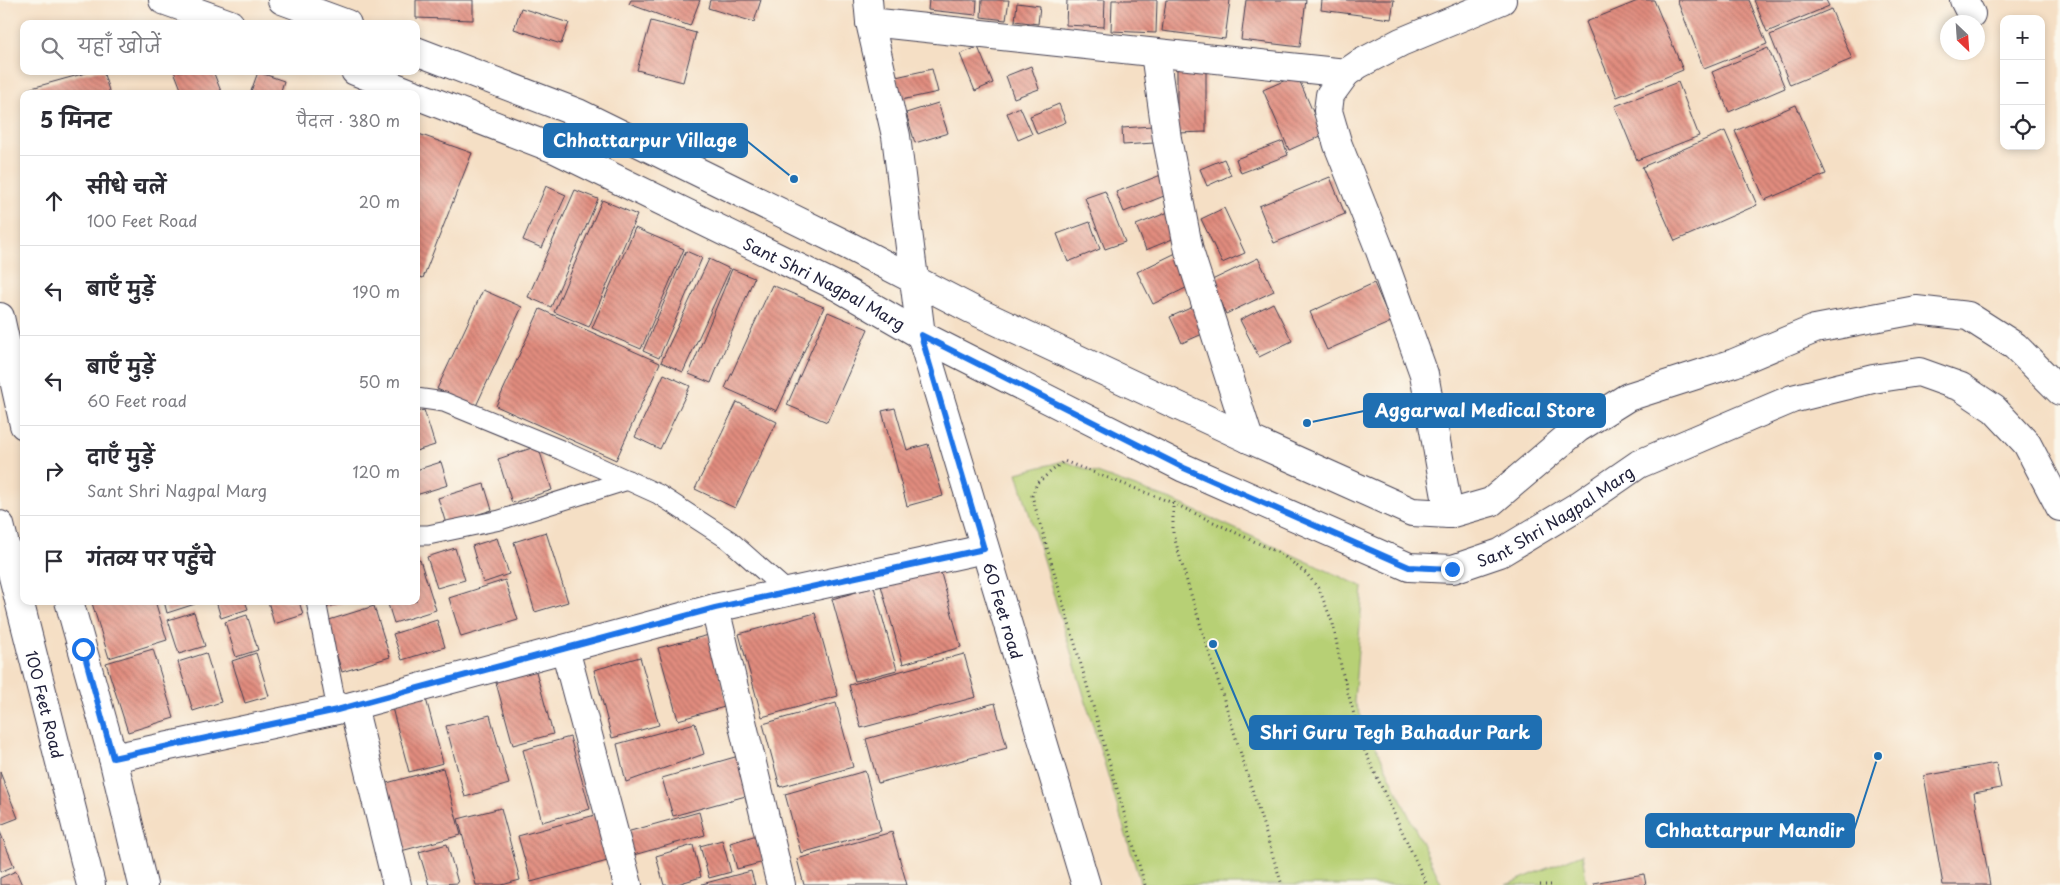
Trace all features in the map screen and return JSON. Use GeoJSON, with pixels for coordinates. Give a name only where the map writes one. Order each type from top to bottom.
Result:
{"type":"FeatureCollection","features":[{"type":"Feature","properties":{"kind":"street"},"geometry":{"type":"LineString","coordinates":[[163,0],[219,20]]}},
{"type":"Feature","properties":{"kind":"street"},"geometry":{"type":"LineString","coordinates":[[282,0],[335,20]]}},
{"type":"Feature","properties":{"kind":"street"},"geometry":{"type":"LineString","coordinates":[[1450,514],[1424,374],[1379,248],[1338,145],[1328,111],[1330,95],[1346,73],[1359,64],[1402,42],[1502,0]]}},
{"type":"Feature","properties":{"kind":"street"},"geometry":{"type":"LineString","coordinates":[[869,11],[1155,53],[1346,73]]}},
{"type":"Feature","properties":{"kind":"street","name":"60 Feet road"},"geometry":{"type":"LineString","coordinates":[[869,11],[896,136],[921,335],[1085,885]]}},
{"type":"Feature","properties":{"kind":"street"},"geometry":{"type":"LineString","coordinates":[[420,52],[578,113],[971,308],[1249,439],[1412,512],[1450,514],[1491,502],[1577,429],[1628,397],[1734,363],[1815,329],[1916,310],[1968,316],[2015,346],[2060,391]]}},
{"type":"Feature","properties":{"kind":"street"},"geometry":{"type":"LineString","coordinates":[[1155,53],[1166,139],[1189,251],[1249,439]]}},
{"type":"Feature","properties":{"kind":"street"},"geometry":{"type":"LineString","coordinates":[[365,75],[402,90]]}},
{"type":"Feature","properties":{"kind":"street","name":"Sant Shri Nagpal Marg"},"geometry":{"type":"LineString","coordinates":[[420,97],[555,149],[838,287],[921,335],[1184,468],[1409,567],[1452,569],[1500,552],[1578,506],[1639,464],[1792,399],[1873,379],[1918,372],[1961,387],[1994,409],[2027,444],[2060,507]]}},
{"type":"Feature","properties":{"kind":"street"},"geometry":{"type":"LineString","coordinates":[[0,317],[20,391]]}},
{"type":"Feature","properties":{"kind":"street","name":"100 Feet Road"},"geometry":{"type":"LineString","coordinates":[[0,525],[90,885]]}},
{"type":"Feature","properties":{"kind":"street"},"geometry":{"type":"LineString","coordinates":[[113,758],[345,708],[715,608],[984,549]]}},
{"type":"Feature","properties":{"kind":"street"},"geometry":{"type":"LineString","coordinates":[[70,605],[113,758],[143,885]]}},
{"type":"Feature","properties":{"kind":"street"},"geometry":{"type":"LineString","coordinates":[[715,608],[781,885]]}},
{"type":"Feature","properties":{"kind":"street"},"geometry":{"type":"LineString","coordinates":[[565,649],[628,885]]}},
{"type":"Feature","properties":{"kind":"street"},"geometry":{"type":"LineString","coordinates":[[345,708],[398,885]]}},
{"type":"Feature","properties":{"kind":"lane"},"geometry":{"type":"LineString","coordinates":[[420,399],[444,402],[560,450],[658,494],[729,540],[788,592]]}},
{"type":"Feature","properties":{"kind":"lane"},"geometry":{"type":"LineString","coordinates":[[420,535],[500,520],[628,480]]}},
{"type":"Feature","properties":{"kind":"lane"},"geometry":{"type":"LineString","coordinates":[[317,605],[345,708]]}},
{"type":"Feature","properties":{"kind":"path"},"geometry":{"type":"LineString","coordinates":[[1145,885],[1032,496],[1036,483],[1064,461],[1173,503],[1281,554],[1306,573],[1319,589],[1333,624],[1342,671],[1363,747],[1427,885]]}},
{"type":"Feature","properties":{"kind":"path"},"geometry":{"type":"LineString","coordinates":[[1184,468],[1173,503],[1173,533],[1282,885]]}},
{"type":"Feature","properties":{"kind":"path"},"geometry":{"type":"LineString","coordinates":[[1540,885],[1553,885]]}},
{"type":"Feature","properties":{"kind":"green space"},"geometry":{"type":"Polygon","coordinates":[[[1064,461],[1174,501],[1363,587],[1354,701],[1442,885],[1141,885],[1017,473],[1064,461]]]}},
{"type":"Feature","properties":{"kind":"green space"},"geometry":{"type":"Polygon","coordinates":[[[1582,854],[1587,885],[1506,885],[1582,854]]]}},
{"type":"Feature","properties":{"kind":"building"},"geometry":{"type":"Polygon","coordinates":[[[416,0],[473,0],[473,20],[416,18],[416,0]]]}},
{"type":"Feature","properties":{"kind":"building"},"geometry":{"type":"Polygon","coordinates":[[[631,0],[700,0],[690,26],[629,4],[631,0]]]}},
{"type":"Feature","properties":{"kind":"building"},"geometry":{"type":"Polygon","coordinates":[[[710,0],[761,0],[754,22],[708,8],[710,0]]]}},
{"type":"Feature","properties":{"kind":"building"},"geometry":{"type":"Polygon","coordinates":[[[929,0],[977,0],[976,15],[928,10],[929,0]]]}},
{"type":"Feature","properties":{"kind":"building"},"geometry":{"type":"Polygon","coordinates":[[[982,0],[1009,0],[1006,20],[981,17],[982,0]]]}},
{"type":"Feature","properties":{"kind":"building"},"geometry":{"type":"Polygon","coordinates":[[[1067,0],[1105,0],[1104,27],[1066,25],[1067,0]]]}},
{"type":"Feature","properties":{"kind":"building"},"geometry":{"type":"Polygon","coordinates":[[[1112,0],[1157,0],[1156,33],[1111,31],[1112,0]]]}},
{"type":"Feature","properties":{"kind":"building"},"geometry":{"type":"Polygon","coordinates":[[[1166,0],[1230,0],[1225,39],[1162,31],[1166,0]]]}},
{"type":"Feature","properties":{"kind":"building"},"geometry":{"type":"Polygon","coordinates":[[[1246,0],[1306,0],[1300,47],[1241,40],[1246,0]]]}},
{"type":"Feature","properties":{"kind":"building"},"geometry":{"type":"Polygon","coordinates":[[[1322,0],[1394,0],[1391,19],[1321,10],[1322,0]]]}},
{"type":"Feature","properties":{"kind":"building"},"geometry":{"type":"Polygon","coordinates":[[[1640,0],[1654,0],[1683,70],[1617,97],[1586,22],[1640,0]]]}},
{"type":"Feature","properties":{"kind":"building"},"geometry":{"type":"Polygon","coordinates":[[[1677,0],[1749,0],[1767,44],[1704,69],[1677,0]]]}},
{"type":"Feature","properties":{"kind":"building"},"geometry":{"type":"Polygon","coordinates":[[[1754,0],[1826,0],[1829,6],[1767,32],[1754,0]]]}},
{"type":"Feature","properties":{"kind":"building"},"geometry":{"type":"Polygon","coordinates":[[[1017,3],[1040,6],[1038,24],[1015,21],[1017,3]]]}},
{"type":"Feature","properties":{"kind":"building"},"geometry":{"type":"Polygon","coordinates":[[[521,8],[569,23],[561,44],[514,29],[521,8]]]}},
{"type":"Feature","properties":{"kind":"building"},"geometry":{"type":"Polygon","coordinates":[[[1831,9],[1852,59],[1790,85],[1770,35],[1831,9]]]}},
{"type":"Feature","properties":{"kind":"building"},"geometry":{"type":"Polygon","coordinates":[[[651,21],[696,33],[683,82],[637,70],[651,21]]]}},
{"type":"Feature","properties":{"kind":"building"},"geometry":{"type":"Polygon","coordinates":[[[978,47],[993,83],[975,91],[960,54],[978,47]]]}},
{"type":"Feature","properties":{"kind":"building"},"geometry":{"type":"Polygon","coordinates":[[[1768,48],[1785,88],[1729,112],[1712,72],[1768,48]]]}},
{"type":"Feature","properties":{"kind":"building"},"geometry":{"type":"Polygon","coordinates":[[[1177,65],[1206,65],[1206,132],[1177,133],[1177,65]]]}},
{"type":"Feature","properties":{"kind":"building"},"geometry":{"type":"Polygon","coordinates":[[[1031,66],[1039,89],[1014,98],[1006,76],[1031,66]]]}},
{"type":"Feature","properties":{"kind":"building"},"geometry":{"type":"Polygon","coordinates":[[[932,69],[938,92],[901,100],[896,77],[932,69]]]}},
{"type":"Feature","properties":{"kind":"building"},"geometry":{"type":"Polygon","coordinates":[[[79,75],[104,75],[109,90],[28,90],[79,75]]]}},
{"type":"Feature","properties":{"kind":"building"},"geometry":{"type":"Polygon","coordinates":[[[176,75],[215,75],[220,90],[181,90],[176,75]]]}},
{"type":"Feature","properties":{"kind":"building"},"geometry":{"type":"Polygon","coordinates":[[[257,75],[267,75],[284,81],[281,90],[251,90],[257,75]]]}},
{"type":"Feature","properties":{"kind":"building"},"geometry":{"type":"Polygon","coordinates":[[[1297,75],[1323,135],[1289,150],[1263,90],[1297,75]]]}},
{"type":"Feature","properties":{"kind":"building"},"geometry":{"type":"Polygon","coordinates":[[[1678,82],[1699,136],[1637,160],[1615,106],[1678,82]]]}},
{"type":"Feature","properties":{"kind":"building"},"geometry":{"type":"Polygon","coordinates":[[[938,103],[948,133],[915,143],[906,113],[938,103]]]}},
{"type":"Feature","properties":{"kind":"building"},"geometry":{"type":"Polygon","coordinates":[[[1059,104],[1066,122],[1037,134],[1030,116],[1059,104]]]}},
{"type":"Feature","properties":{"kind":"building"},"geometry":{"type":"Polygon","coordinates":[[[1796,105],[1826,174],[1765,200],[1735,131],[1796,105]]]}},
{"type":"Feature","properties":{"kind":"building"},"geometry":{"type":"Polygon","coordinates":[[[1020,107],[1032,134],[1018,140],[1007,113],[1020,107]]]}},
{"type":"Feature","properties":{"kind":"building"},"geometry":{"type":"Polygon","coordinates":[[[1152,126],[1154,143],[1123,145],[1122,128],[1152,126]]]}},
{"type":"Feature","properties":{"kind":"building"},"geometry":{"type":"Polygon","coordinates":[[[1725,131],[1757,205],[1675,241],[1642,167],[1725,131]]]}},
{"type":"Feature","properties":{"kind":"building"},"geometry":{"type":"Polygon","coordinates":[[[420,134],[472,153],[423,278],[420,277],[420,134]]]}},
{"type":"Feature","properties":{"kind":"building"},"geometry":{"type":"Polygon","coordinates":[[[1283,141],[1288,155],[1241,173],[1236,159],[1283,141]]]}},
{"type":"Feature","properties":{"kind":"building"},"geometry":{"type":"Polygon","coordinates":[[[1224,159],[1231,175],[1207,186],[1200,169],[1224,159]]]}},
{"type":"Feature","properties":{"kind":"building"},"geometry":{"type":"Polygon","coordinates":[[[1161,175],[1169,194],[1124,212],[1116,192],[1161,175]]]}},
{"type":"Feature","properties":{"kind":"building"},"geometry":{"type":"Polygon","coordinates":[[[1330,177],[1345,214],[1274,243],[1259,206],[1330,177]]]}},
{"type":"Feature","properties":{"kind":"building"},"geometry":{"type":"Polygon","coordinates":[[[546,186],[566,195],[542,248],[523,240],[546,186]]]}},
{"type":"Feature","properties":{"kind":"building"},"geometry":{"type":"Polygon","coordinates":[[[575,190],[598,199],[551,307],[528,297],[575,190]]]}},
{"type":"Feature","properties":{"kind":"building"},"geometry":{"type":"Polygon","coordinates":[[[1105,191],[1125,242],[1105,249],[1085,198],[1105,191]]]}},
{"type":"Feature","properties":{"kind":"building"},"geometry":{"type":"Polygon","coordinates":[[[602,200],[637,215],[589,327],[554,312],[602,200]]]}},
{"type":"Feature","properties":{"kind":"building"},"geometry":{"type":"Polygon","coordinates":[[[1224,208],[1245,253],[1222,263],[1201,219],[1224,208]]]}},
{"type":"Feature","properties":{"kind":"building"},"geometry":{"type":"Polygon","coordinates":[[[1171,211],[1182,235],[1146,250],[1136,225],[1171,211]]]}},
{"type":"Feature","properties":{"kind":"building"},"geometry":{"type":"Polygon","coordinates":[[[1090,222],[1100,249],[1068,262],[1057,234],[1090,222]]]}},
{"type":"Feature","properties":{"kind":"building"},"geometry":{"type":"Polygon","coordinates":[[[635,228],[684,249],[641,349],[592,328],[635,228]]]}},
{"type":"Feature","properties":{"kind":"building"},"geometry":{"type":"Polygon","coordinates":[[[686,251],[702,258],[659,358],[643,351],[686,251]]]}},
{"type":"Feature","properties":{"kind":"building"},"geometry":{"type":"Polygon","coordinates":[[[1176,253],[1192,285],[1153,304],[1137,272],[1176,253]]]}},
{"type":"Feature","properties":{"kind":"building"},"geometry":{"type":"Polygon","coordinates":[[[1258,258],[1274,291],[1226,314],[1210,281],[1258,258]]]}},
{"type":"Feature","properties":{"kind":"building"},"geometry":{"type":"Polygon","coordinates":[[[709,259],[730,269],[683,372],[661,362],[709,259]]]}},
{"type":"Feature","properties":{"kind":"building"},"geometry":{"type":"Polygon","coordinates":[[[732,269],[754,278],[711,383],[689,374],[732,269]]]}},
{"type":"Feature","properties":{"kind":"building"},"geometry":{"type":"Polygon","coordinates":[[[1374,283],[1391,322],[1327,350],[1310,312],[1374,283]]]}},
{"type":"Feature","properties":{"kind":"building"},"geometry":{"type":"Polygon","coordinates":[[[772,285],[824,307],[777,411],[725,388],[772,285]]]}},
{"type":"Feature","properties":{"kind":"building"},"geometry":{"type":"Polygon","coordinates":[[[483,290],[522,307],[476,406],[437,389],[483,290]]]}},
{"type":"Feature","properties":{"kind":"building"},"geometry":{"type":"Polygon","coordinates":[[[1273,303],[1292,341],[1259,357],[1240,320],[1273,303]]]}},
{"type":"Feature","properties":{"kind":"building"},"geometry":{"type":"Polygon","coordinates":[[[1195,306],[1207,332],[1182,343],[1170,317],[1195,306]]]}},
{"type":"Feature","properties":{"kind":"building"},"geometry":{"type":"Polygon","coordinates":[[[540,309],[660,363],[616,460],[496,406],[540,309]]]}},
{"type":"Feature","properties":{"kind":"building"},"geometry":{"type":"Polygon","coordinates":[[[828,312],[868,329],[827,422],[787,405],[828,312]]]}},
{"type":"Feature","properties":{"kind":"building"},"geometry":{"type":"Polygon","coordinates":[[[664,374],[690,386],[660,449],[635,437],[664,374]]]}},
{"type":"Feature","properties":{"kind":"building"},"geometry":{"type":"Polygon","coordinates":[[[737,402],[777,422],[735,508],[695,489],[737,402]]]}},
{"type":"Feature","properties":{"kind":"building"},"geometry":{"type":"Polygon","coordinates":[[[895,408],[907,450],[928,444],[943,496],[907,506],[882,411],[895,408]]]}},
{"type":"Feature","properties":{"kind":"building"},"geometry":{"type":"Polygon","coordinates":[[[424,410],[435,445],[420,450],[420,411],[424,410]]]}},
{"type":"Feature","properties":{"kind":"building"},"geometry":{"type":"Polygon","coordinates":[[[538,446],[552,490],[512,503],[498,459],[538,446]]]}},
{"type":"Feature","properties":{"kind":"building"},"geometry":{"type":"Polygon","coordinates":[[[441,462],[448,485],[420,494],[420,469],[441,462]]]}},
{"type":"Feature","properties":{"kind":"building"},"geometry":{"type":"Polygon","coordinates":[[[484,484],[492,510],[446,524],[438,498],[484,484]]]}},
{"type":"Feature","properties":{"kind":"building"},"geometry":{"type":"Polygon","coordinates":[[[546,532],[568,602],[535,612],[514,542],[546,532]]]}},
{"type":"Feature","properties":{"kind":"building"},"geometry":{"type":"Polygon","coordinates":[[[497,538],[509,574],[483,583],[472,546],[497,538]]]}},
{"type":"Feature","properties":{"kind":"building"},"geometry":{"type":"Polygon","coordinates":[[[455,548],[465,580],[437,588],[427,557],[455,548]]]}},
{"type":"Feature","properties":{"kind":"building"},"geometry":{"type":"Polygon","coordinates":[[[420,560],[436,610],[394,623],[388,605],[420,605],[420,560]]]}},
{"type":"Feature","properties":{"kind":"building"},"geometry":{"type":"Polygon","coordinates":[[[939,566],[961,647],[903,664],[880,582],[939,566]]]}},
{"type":"Feature","properties":{"kind":"building"},"geometry":{"type":"Polygon","coordinates":[[[505,580],[518,620],[461,637],[449,598],[505,580]]]}},
{"type":"Feature","properties":{"kind":"building"},"geometry":{"type":"Polygon","coordinates":[[[874,587],[897,670],[855,681],[832,599],[874,587]]]}},
{"type":"Feature","properties":{"kind":"building"},"geometry":{"type":"Polygon","coordinates":[[[93,605],[156,605],[167,640],[109,658],[93,605]]]}},
{"type":"Feature","properties":{"kind":"building"},"geometry":{"type":"Polygon","coordinates":[[[165,605],[192,605],[167,613],[165,605]]]}},
{"type":"Feature","properties":{"kind":"building"},"geometry":{"type":"Polygon","coordinates":[[[217,605],[246,605],[248,609],[221,618],[217,605]]]}},
{"type":"Feature","properties":{"kind":"building"},"geometry":{"type":"Polygon","coordinates":[[[269,605],[300,605],[303,615],[274,624],[269,605]]]}},
{"type":"Feature","properties":{"kind":"building"},"geometry":{"type":"Polygon","coordinates":[[[321,605],[335,605],[322,609],[321,605]]]}},
{"type":"Feature","properties":{"kind":"building"},"geometry":{"type":"Polygon","coordinates":[[[374,606],[390,657],[342,672],[326,621],[374,606]]]}},
{"type":"Feature","properties":{"kind":"building"},"geometry":{"type":"Polygon","coordinates":[[[194,612],[205,646],[179,654],[168,620],[194,612]]]}},
{"type":"Feature","properties":{"kind":"building"},"geometry":{"type":"Polygon","coordinates":[[[815,613],[838,696],[762,717],[739,634],[815,613]]]}},
{"type":"Feature","properties":{"kind":"building"},"geometry":{"type":"Polygon","coordinates":[[[247,615],[258,650],[236,657],[225,622],[247,615]]]}},
{"type":"Feature","properties":{"kind":"building"},"geometry":{"type":"Polygon","coordinates":[[[437,620],[445,647],[402,660],[393,634],[437,620]]]}},
{"type":"Feature","properties":{"kind":"building"},"geometry":{"type":"Polygon","coordinates":[[[709,635],[728,706],[678,720],[658,648],[709,635]]]}},
{"type":"Feature","properties":{"kind":"building"},"geometry":{"type":"Polygon","coordinates":[[[153,649],[174,718],[128,732],[106,663],[153,649]]]}},
{"type":"Feature","properties":{"kind":"building"},"geometry":{"type":"Polygon","coordinates":[[[206,653],[221,702],[193,711],[178,662],[206,653]]]}},
{"type":"Feature","properties":{"kind":"building"},"geometry":{"type":"Polygon","coordinates":[[[256,653],[269,696],[245,703],[232,661],[256,653]]]}},
{"type":"Feature","properties":{"kind":"building"},"geometry":{"type":"Polygon","coordinates":[[[964,654],[976,697],[861,728],[849,685],[964,654]]]}},
{"type":"Feature","properties":{"kind":"building"},"geometry":{"type":"Polygon","coordinates":[[[640,657],[659,725],[612,738],[594,670],[640,657]]]}},
{"type":"Feature","properties":{"kind":"building"},"geometry":{"type":"Polygon","coordinates":[[[535,668],[553,734],[513,745],[495,679],[535,668]]]}},
{"type":"Feature","properties":{"kind":"building"},"geometry":{"type":"Polygon","coordinates":[[[425,695],[443,763],[409,772],[391,704],[425,695]]]}},
{"type":"Feature","properties":{"kind":"building"},"geometry":{"type":"Polygon","coordinates":[[[836,703],[853,767],[780,787],[763,724],[836,703]]]}},
{"type":"Feature","properties":{"kind":"building"},"geometry":{"type":"Polygon","coordinates":[[[995,703],[1007,748],[878,783],[866,739],[995,703]]]}},
{"type":"Feature","properties":{"kind":"building"},"geometry":{"type":"Polygon","coordinates":[[[490,715],[509,784],[465,797],[446,726],[490,715]]]}},
{"type":"Feature","properties":{"kind":"building"},"geometry":{"type":"Polygon","coordinates":[[[695,723],[704,754],[626,782],[617,744],[695,723]]]}},
{"type":"Feature","properties":{"kind":"building"},"geometry":{"type":"Polygon","coordinates":[[[570,737],[590,809],[542,822],[523,750],[570,737]]]}},
{"type":"Feature","properties":{"kind":"building"},"geometry":{"type":"Polygon","coordinates":[[[742,755],[753,794],[673,816],[662,778],[742,755]]]}},
{"type":"Feature","properties":{"kind":"building"},"geometry":{"type":"Polygon","coordinates":[[[1996,763],[2001,788],[1974,793],[1990,885],[1943,885],[1924,776],[1996,763]]]}},
{"type":"Feature","properties":{"kind":"building"},"geometry":{"type":"Polygon","coordinates":[[[443,768],[461,835],[401,851],[383,784],[443,768]]]}},
{"type":"Feature","properties":{"kind":"building"},"geometry":{"type":"Polygon","coordinates":[[[865,771],[881,831],[801,853],[785,794],[865,771]]]}},
{"type":"Feature","properties":{"kind":"building"},"geometry":{"type":"Polygon","coordinates":[[[0,772],[18,818],[0,825],[0,772]]]}},
{"type":"Feature","properties":{"kind":"building"},"geometry":{"type":"Polygon","coordinates":[[[501,808],[520,880],[502,885],[476,885],[458,819],[501,808]]]}},
{"type":"Feature","properties":{"kind":"building"},"geometry":{"type":"Polygon","coordinates":[[[699,812],[705,835],[630,856],[623,833],[699,812]]]}},
{"type":"Feature","properties":{"kind":"building"},"geometry":{"type":"Polygon","coordinates":[[[599,814],[611,860],[531,882],[518,836],[599,814]]]}},
{"type":"Feature","properties":{"kind":"building"},"geometry":{"type":"Polygon","coordinates":[[[0,832],[14,866],[0,872],[0,832]]]}},
{"type":"Feature","properties":{"kind":"building"},"geometry":{"type":"Polygon","coordinates":[[[892,832],[907,885],[804,885],[797,859],[892,832]]]}},
{"type":"Feature","properties":{"kind":"building"},"geometry":{"type":"Polygon","coordinates":[[[757,835],[764,862],[737,869],[730,843],[757,835]]]}},
{"type":"Feature","properties":{"kind":"building"},"geometry":{"type":"Polygon","coordinates":[[[722,840],[731,872],[709,878],[700,846],[722,840]]]}},
{"type":"Feature","properties":{"kind":"building"},"geometry":{"type":"Polygon","coordinates":[[[447,844],[458,883],[429,885],[419,852],[447,844]]]}},
{"type":"Feature","properties":{"kind":"building"},"geometry":{"type":"Polygon","coordinates":[[[693,845],[701,877],[674,885],[664,885],[656,856],[693,845]]]}},
{"type":"Feature","properties":{"kind":"building"},"geometry":{"type":"Polygon","coordinates":[[[16,871],[22,885],[0,885],[0,878],[16,871]]]}},
{"type":"Feature","properties":{"kind":"building"},"geometry":{"type":"Polygon","coordinates":[[[751,871],[755,885],[702,885],[702,884],[751,871]]]}},
{"type":"Feature","properties":{"kind":"building"},"geometry":{"type":"Polygon","coordinates":[[[1644,874],[1646,885],[1594,885],[1593,883],[1644,874]]]}},
{"type":"Feature","properties":{"kind":"place","name":"Chhattarpur Village"},"geometry":{"type":"Point","coordinates":[794,179]}},
{"type":"Feature","properties":{"kind":"place","name":"Aggarwal Medical Store"},"geometry":{"type":"Point","coordinates":[1307,423]}},
{"type":"Feature","properties":{"kind":"place","name":"Shri Guru Tegh Bahadur Park"},"geometry":{"type":"Point","coordinates":[1213,644]}},
{"type":"Feature","properties":{"kind":"place","name":"Chhattarpur Mandir"},"geometry":{"type":"Point","coordinates":[1878,756]}},
{"type":"Feature","properties":{"kind":"route"},"geometry":{"type":"LineString","coordinates":[[83,649],[113,758],[337,710],[715,608],[984,549],[921,335],[1184,468],[1409,567],[1452,569]]}}]}
